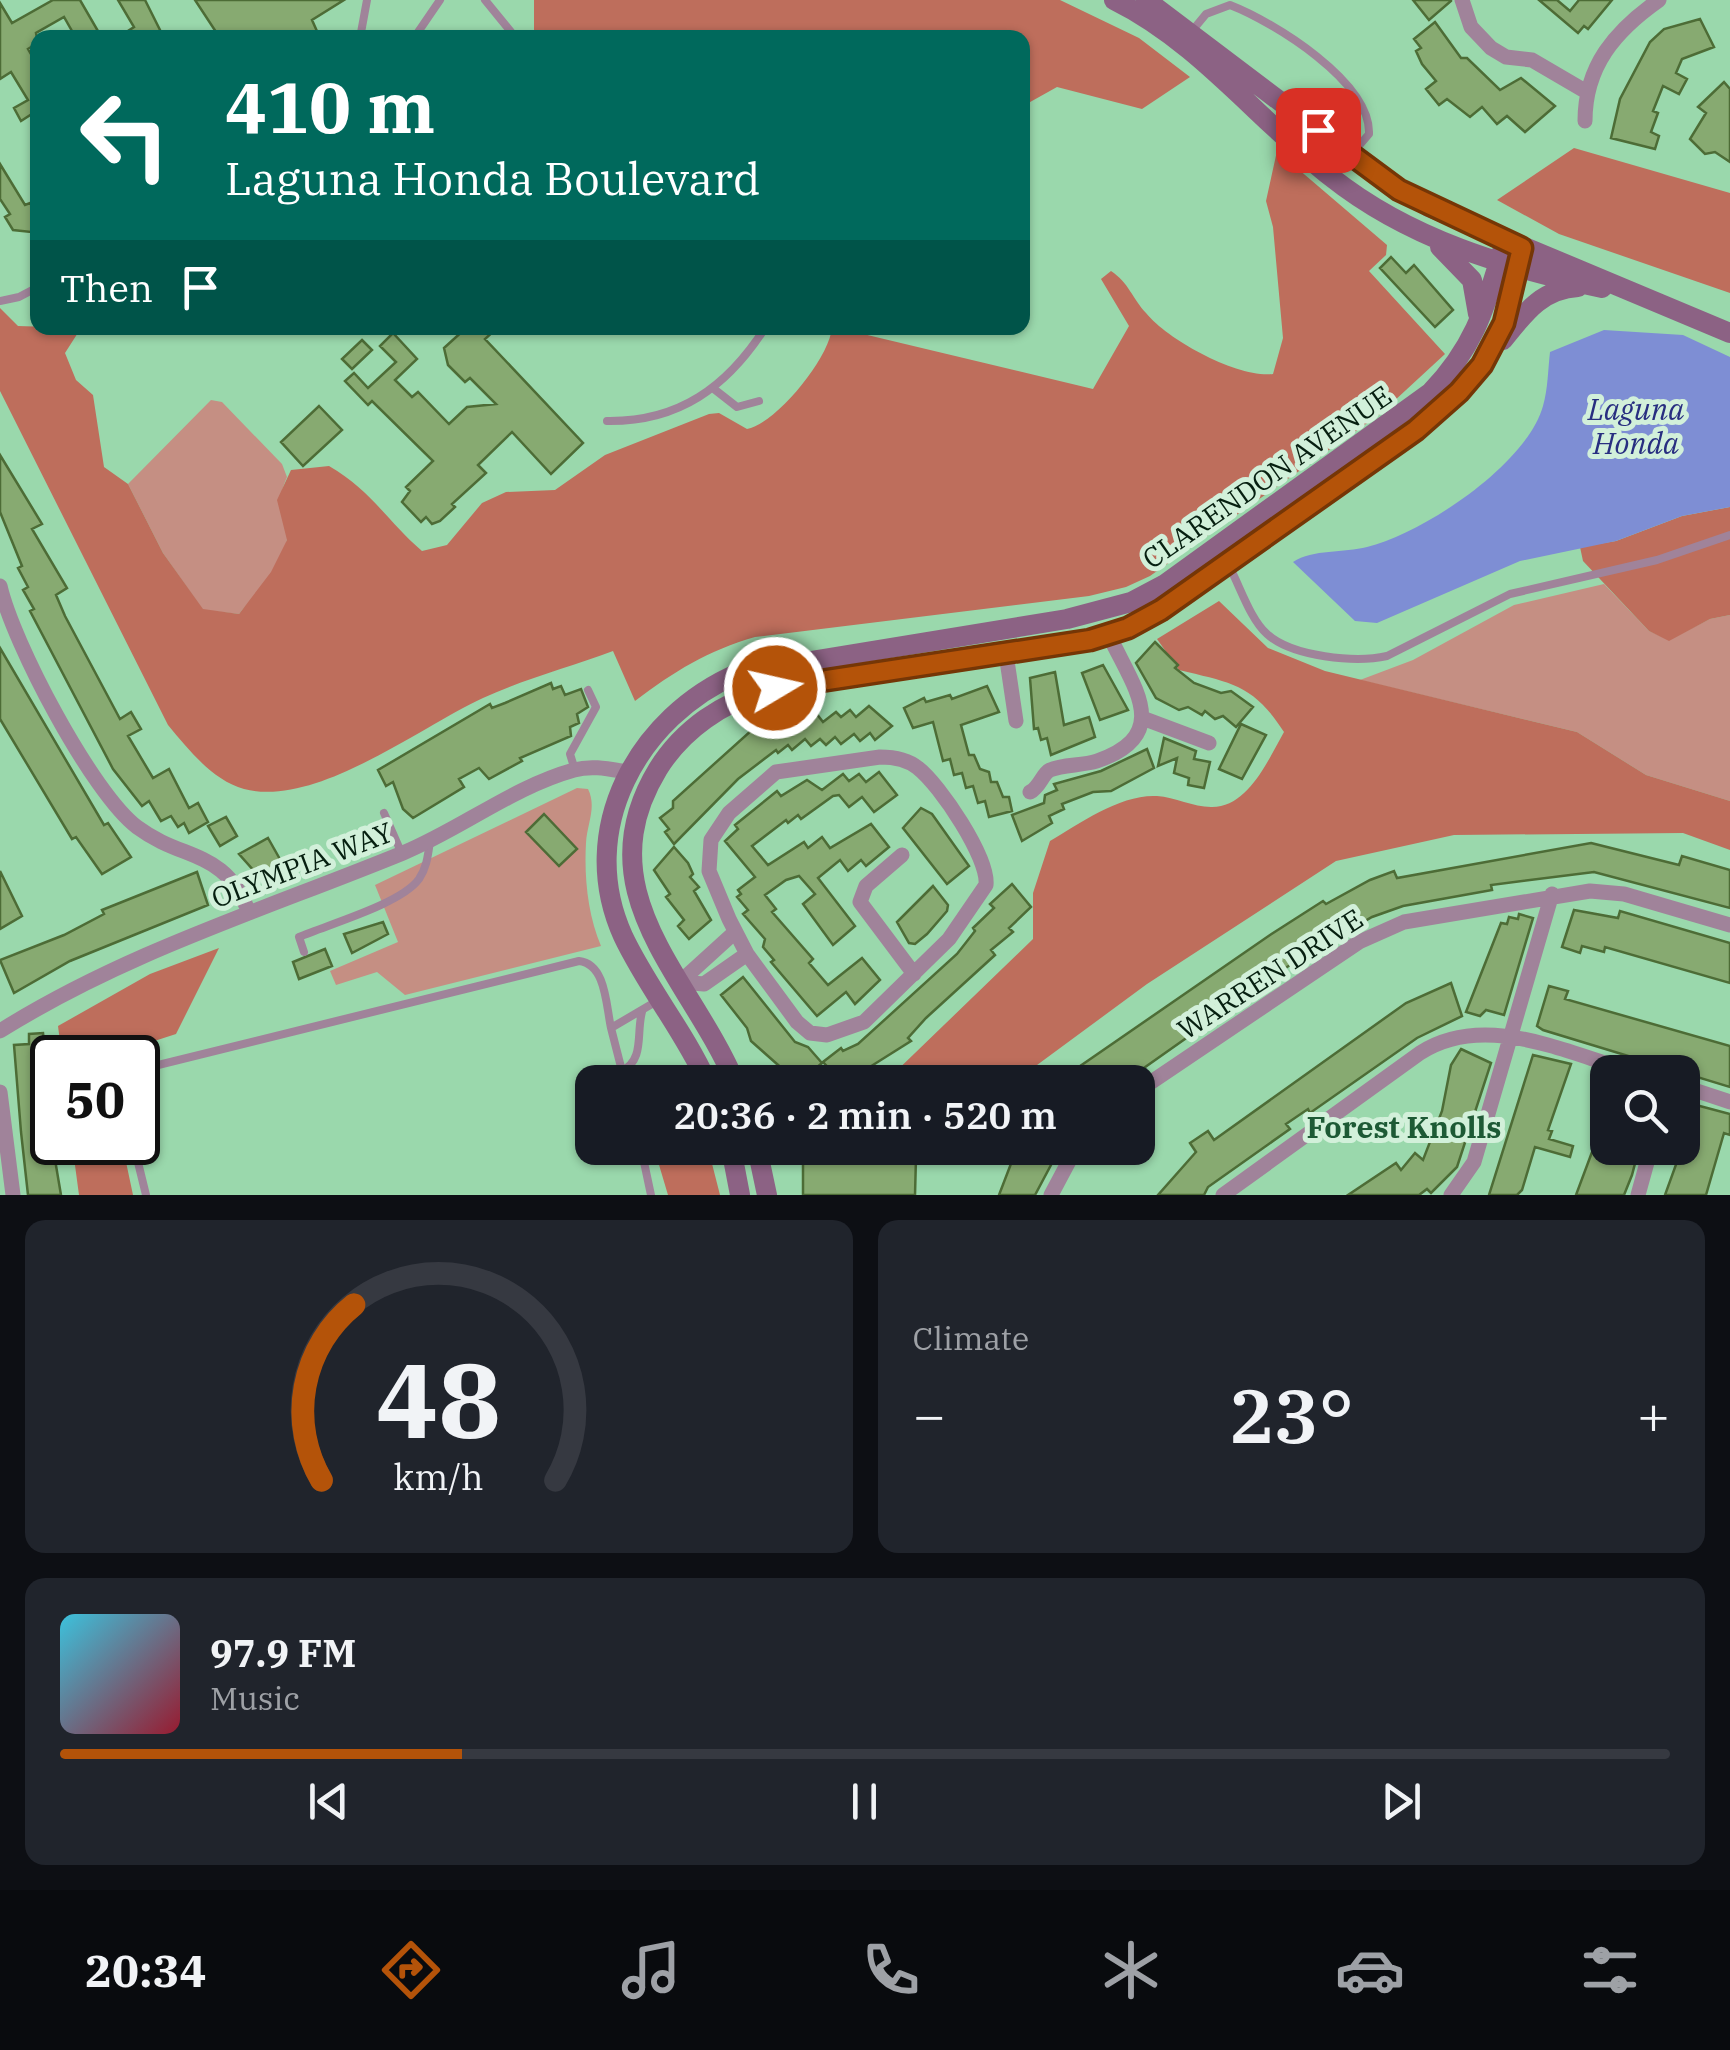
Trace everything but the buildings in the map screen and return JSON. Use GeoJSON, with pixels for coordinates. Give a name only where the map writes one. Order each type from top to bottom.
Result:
{"type":"FeatureCollection","features":[{"type":"Feature","properties":{"kind":"main road"},"geometry":{"type":"LineString","coordinates":[[1114,0],[1189,46],[1291,143],[1386,216],[1444,249],[1463,266],[1478,303],[1476,334]]}},
{"type":"Feature","properties":{"kind":"main road"},"geometry":{"type":"LineString","coordinates":[[1146,0],[1429,208],[1730,333]]}},
{"type":"Feature","properties":{"kind":"main road"},"geometry":{"type":"LineString","coordinates":[[1291,143],[1307,140],[1331,160],[1352,155]]}},
{"type":"Feature","properties":{"kind":"main road"},"geometry":{"type":"LineString","coordinates":[[1386,216],[1508,266],[1658,300]]}},
{"type":"Feature","properties":{"kind":"main road","name":"CLARENDON AVENUE"},"geometry":{"type":"LineString","coordinates":[[699,1065],[618,922],[607,872],[611,822],[626,772],[652,735],[707,686],[739,672],[1100,612],[1165,584],[1406,414],[1450,373],[1476,334],[1514,245]]}},
{"type":"Feature","properties":{"kind":"main road","name":"CLARENDON AVENUE"},"geometry":{"type":"LineString","coordinates":[[725,1065],[650,934],[636,895],[632,857],[640,809],[654,776],[675,746],[714,712],[767,690],[1109,635],[1148,619],[1422,425],[1482,365],[1508,310],[1508,266]]}},
{"type":"Feature","properties":{"kind":"main road"},"geometry":{"type":"LineString","coordinates":[[1482,365],[1537,301],[1564,288],[1593,286]]}},
{"type":"Feature","properties":{"kind":"main road"},"geometry":{"type":"LineString","coordinates":[[969,634],[1006,654],[1035,624]]}},
{"type":"Feature","properties":{"kind":"main road"},"geometry":{"type":"LineString","coordinates":[[640,809],[626,772],[675,746]]}},
{"type":"Feature","properties":{"kind":"main road"},"geometry":{"type":"LineString","coordinates":[[640,966],[680,982],[676,1000],[679,1028]]}},
{"type":"Feature","properties":{"kind":"main road"},"geometry":{"type":"LineString","coordinates":[[734,1165],[740,1195]]}},
{"type":"Feature","properties":{"kind":"main road"},"geometry":{"type":"LineString","coordinates":[[761,1165],[767,1195]]}},
{"type":"Feature","properties":{"kind":"street"},"geometry":{"type":"LineString","coordinates":[[1462,0],[1471,27],[1490,48],[1506,56],[1532,60],[1585,91]]}},
{"type":"Feature","properties":{"kind":"street"},"geometry":{"type":"LineString","coordinates":[[1585,122],[1585,91],[1623,25],[1659,0]]}},
{"type":"Feature","properties":{"kind":"street"},"geometry":{"type":"LineString","coordinates":[[0,586],[17,636],[111,802],[154,838],[191,851],[225,872],[249,913]]}},
{"type":"Feature","properties":{"kind":"street"},"geometry":{"type":"LineString","coordinates":[[1109,635],[1145,719],[1209,743]]}},
{"type":"Feature","properties":{"kind":"street"},"geometry":{"type":"LineString","coordinates":[[1006,654],[1016,721]]}},
{"type":"Feature","properties":{"kind":"street"},"geometry":{"type":"LineString","coordinates":[[1030,792],[1039,786],[1046,772],[1088,764],[1119,750],[1138,735],[1145,719]]}},
{"type":"Feature","properties":{"kind":"street"},"geometry":{"type":"LineString","coordinates":[[900,759],[924,773],[981,856],[987,874],[984,891],[968,916],[914,974],[858,1026],[821,1035],[802,1026],[735,932],[708,864],[710,840],[723,820],[763,781],[784,769],[900,759]]}},
{"type":"Feature","properties":{"kind":"street","name":"OLYMPIA WAY"},"geometry":{"type":"LineString","coordinates":[[0,1031],[124,962],[402,854],[526,790],[575,770],[596,767],[626,772]]}},
{"type":"Feature","properties":{"kind":"street"},"geometry":{"type":"LineString","coordinates":[[902,856],[866,886],[860,902],[914,974]]}},
{"type":"Feature","properties":{"kind":"street","name":"WARREN DRIVE"},"geometry":{"type":"LineString","coordinates":[[1155,1080],[1374,934],[1418,919],[1552,894],[1608,892],[1730,924]]}},
{"type":"Feature","properties":{"kind":"street"},"geometry":{"type":"LineString","coordinates":[[1451,1195],[1471,1170],[1552,894]]}},
{"type":"Feature","properties":{"kind":"street"},"geometry":{"type":"LineString","coordinates":[[680,982],[735,932]]}},
{"type":"Feature","properties":{"kind":"street"},"geometry":{"type":"LineString","coordinates":[[680,982],[704,984],[747,954]]}},
{"type":"Feature","properties":{"kind":"street"},"geometry":{"type":"LineString","coordinates":[[1223,1195],[1442,1040],[1476,1032],[1510,1037],[1590,1060]]}},
{"type":"Feature","properties":{"kind":"street"},"geometry":{"type":"LineString","coordinates":[[0,1092],[13,1195]]}},
{"type":"Feature","properties":{"kind":"street"},"geometry":{"type":"LineString","coordinates":[[1700,1092],[1730,1102]]}},
{"type":"Feature","properties":{"kind":"street"},"geometry":{"type":"LineString","coordinates":[[1051,1195],[1067,1165]]}},
{"type":"Feature","properties":{"kind":"street"},"geometry":{"type":"LineString","coordinates":[[1638,1195],[1647,1165]]}},
{"type":"Feature","properties":{"kind":"lane"},"geometry":{"type":"LineString","coordinates":[[361,30],[367,0]]}},
{"type":"Feature","properties":{"kind":"lane"},"geometry":{"type":"LineString","coordinates":[[418,30],[430,0]]}},
{"type":"Feature","properties":{"kind":"lane"},"geometry":{"type":"LineString","coordinates":[[426,14],[440,0]]}},
{"type":"Feature","properties":{"kind":"lane"},"geometry":{"type":"LineString","coordinates":[[482,0],[509,30]]}},
{"type":"Feature","properties":{"kind":"lane"},"geometry":{"type":"LineString","coordinates":[[1192,32],[1206,14],[1230,5],[1264,18],[1300,40],[1366,108],[1369,134],[1352,155]]}},
{"type":"Feature","properties":{"kind":"lane"},"geometry":{"type":"LineString","coordinates":[[0,301],[30,292]]}},
{"type":"Feature","properties":{"kind":"lane"},"geometry":{"type":"LineString","coordinates":[[606,421],[674,412],[714,389],[749,353],[761,335]]}},
{"type":"Feature","properties":{"kind":"lane"},"geometry":{"type":"LineString","coordinates":[[714,389],[737,406],[759,401]]}},
{"type":"Feature","properties":{"kind":"lane"},"geometry":{"type":"LineString","coordinates":[[1228,564],[1265,633],[1285,645],[1366,661],[1387,656],[1510,594],[1657,560],[1730,535]]}},
{"type":"Feature","properties":{"kind":"lane"},"geometry":{"type":"LineString","coordinates":[[575,770],[570,754],[596,708],[588,690]]}},
{"type":"Feature","properties":{"kind":"lane"},"geometry":{"type":"LineString","coordinates":[[384,813],[402,854]]}},
{"type":"Feature","properties":{"kind":"lane"},"geometry":{"type":"LineString","coordinates":[[304,952],[298,937],[410,889],[427,865],[430,841]]}},
{"type":"Feature","properties":{"kind":"lane"},"geometry":{"type":"LineString","coordinates":[[160,1065],[579,961],[591,963],[598,971],[620,1065]]}},
{"type":"Feature","properties":{"kind":"lane"},"geometry":{"type":"LineString","coordinates":[[611,1028],[661,999]]}},
{"type":"Feature","properties":{"kind":"lane"},"geometry":{"type":"LineString","coordinates":[[631,1065],[638,1051],[642,1012]]}},
{"type":"Feature","properties":{"kind":"lane"},"geometry":{"type":"LineString","coordinates":[[139,1165],[146,1195]]}},
{"type":"Feature","properties":{"kind":"lane"},"geometry":{"type":"LineString","coordinates":[[645,1165],[652,1195]]}},
{"type":"Feature","properties":{"kind":"shaded area"},"geometry":{"type":"Polygon","coordinates":[[[534,0],[1060,0],[1139,38],[1190,77],[1142,109],[1057,87],[1030,102],[1030,30],[534,30],[534,0]]]}},
{"type":"Feature","properties":{"kind":"shaded area"},"geometry":{"type":"Polygon","coordinates":[[[1574,148],[1730,193],[1730,293],[1559,234],[1497,200],[1574,148]]]}},
{"type":"Feature","properties":{"kind":"shaded area"},"geometry":{"type":"Polygon","coordinates":[[[1277,151],[1387,245],[1386,255],[1369,271],[1445,354],[1380,414],[1150,576],[1089,596],[755,637],[692,663],[635,701],[613,651],[483,698],[335,776],[272,792],[244,789],[221,779],[168,725],[0,391],[0,308],[18,326],[30,326],[30,335],[77,335],[65,353],[76,380],[93,395],[104,467],[128,484],[163,553],[203,609],[239,614],[271,572],[287,540],[277,500],[291,470],[329,466],[368,496],[422,551],[447,545],[482,503],[506,492],[555,490],[605,455],[709,414],[719,413],[747,429],[759,424],[800,388],[822,356],[830,335],[867,335],[1093,389],[1129,326],[1101,279],[1111,271],[1157,324],[1187,346],[1242,370],[1273,374],[1283,338],[1273,227],[1266,201],[1277,151]]]}},
{"type":"Feature","properties":{"kind":"shaded area"},"geometry":{"type":"Polygon","coordinates":[[[211,400],[222,402],[282,464],[287,477],[280,498],[287,529],[285,549],[268,579],[239,614],[203,610],[163,553],[128,484],[211,400]]]}},
{"type":"Feature","properties":{"kind":"shaded area"},"geometry":{"type":"Polygon","coordinates":[[[1730,507],[1730,615],[1710,619],[1669,641],[1649,631],[1583,561],[1580,547],[1616,541],[1682,516],[1730,507]]]}},
{"type":"Feature","properties":{"kind":"shaded area"},"geometry":{"type":"Polygon","coordinates":[[[1604,584],[1649,631],[1669,640],[1710,619],[1730,615],[1730,801],[1646,775],[1577,732],[1360,680],[1413,660],[1514,605],[1604,584]]]}},
{"type":"Feature","properties":{"kind":"shaded area"},"geometry":{"type":"Polygon","coordinates":[[[1219,601],[1268,648],[1325,671],[1577,732],[1646,775],[1730,801],[1730,850],[1683,833],[1454,835],[1336,861],[1147,984],[1037,1065],[903,1065],[1033,939],[1033,893],[1050,841],[1101,811],[1143,797],[1170,798],[1204,807],[1224,805],[1246,791],[1264,768],[1284,732],[1273,716],[1240,688],[1179,670],[1157,639],[1219,601]]]}},
{"type":"Feature","properties":{"kind":"shaded area"},"geometry":{"type":"Polygon","coordinates":[[[577,788],[588,789],[592,802],[586,883],[601,946],[405,995],[377,972],[336,985],[330,971],[398,942],[375,885],[577,788]]]}},
{"type":"Feature","properties":{"kind":"shaded area"},"geometry":{"type":"Polygon","coordinates":[[[219,948],[176,1034],[160,1039],[160,1035],[59,1035],[58,1026],[150,974],[219,948]]]}},
{"type":"Feature","properties":{"kind":"shaded area"},"geometry":{"type":"Polygon","coordinates":[[[75,1165],[127,1165],[133,1195],[79,1195],[75,1165]]]}},
{"type":"Feature","properties":{"kind":"shaded area"},"geometry":{"type":"Polygon","coordinates":[[[659,1165],[712,1165],[720,1195],[668,1195],[659,1165]]]}},
{"type":"Feature","properties":{"kind":"water","name":"Laguna Honda"},"geometry":{"type":"Polygon","coordinates":[[[1604,330],[1683,335],[1730,357],[1730,507],[1682,516],[1616,541],[1520,561],[1377,623],[1355,621],[1293,562],[1390,539],[1444,512],[1470,493],[1517,451],[1533,428],[1545,399],[1550,352],[1604,330]]]}},
{"type":"Feature","properties":{"kind":"district","name":"Forest Knolls"},"geometry":{"type":"Point","coordinates":[1404,1128]}},
{"type":"Feature","properties":{"kind":"route"},"geometry":{"type":"LineString","coordinates":[[775,688],[1061,646],[1115,634],[1161,610],[1422,425],[1459,392],[1482,365],[1504,323],[1522,248],[1429,208],[1318,130]]}}]}
